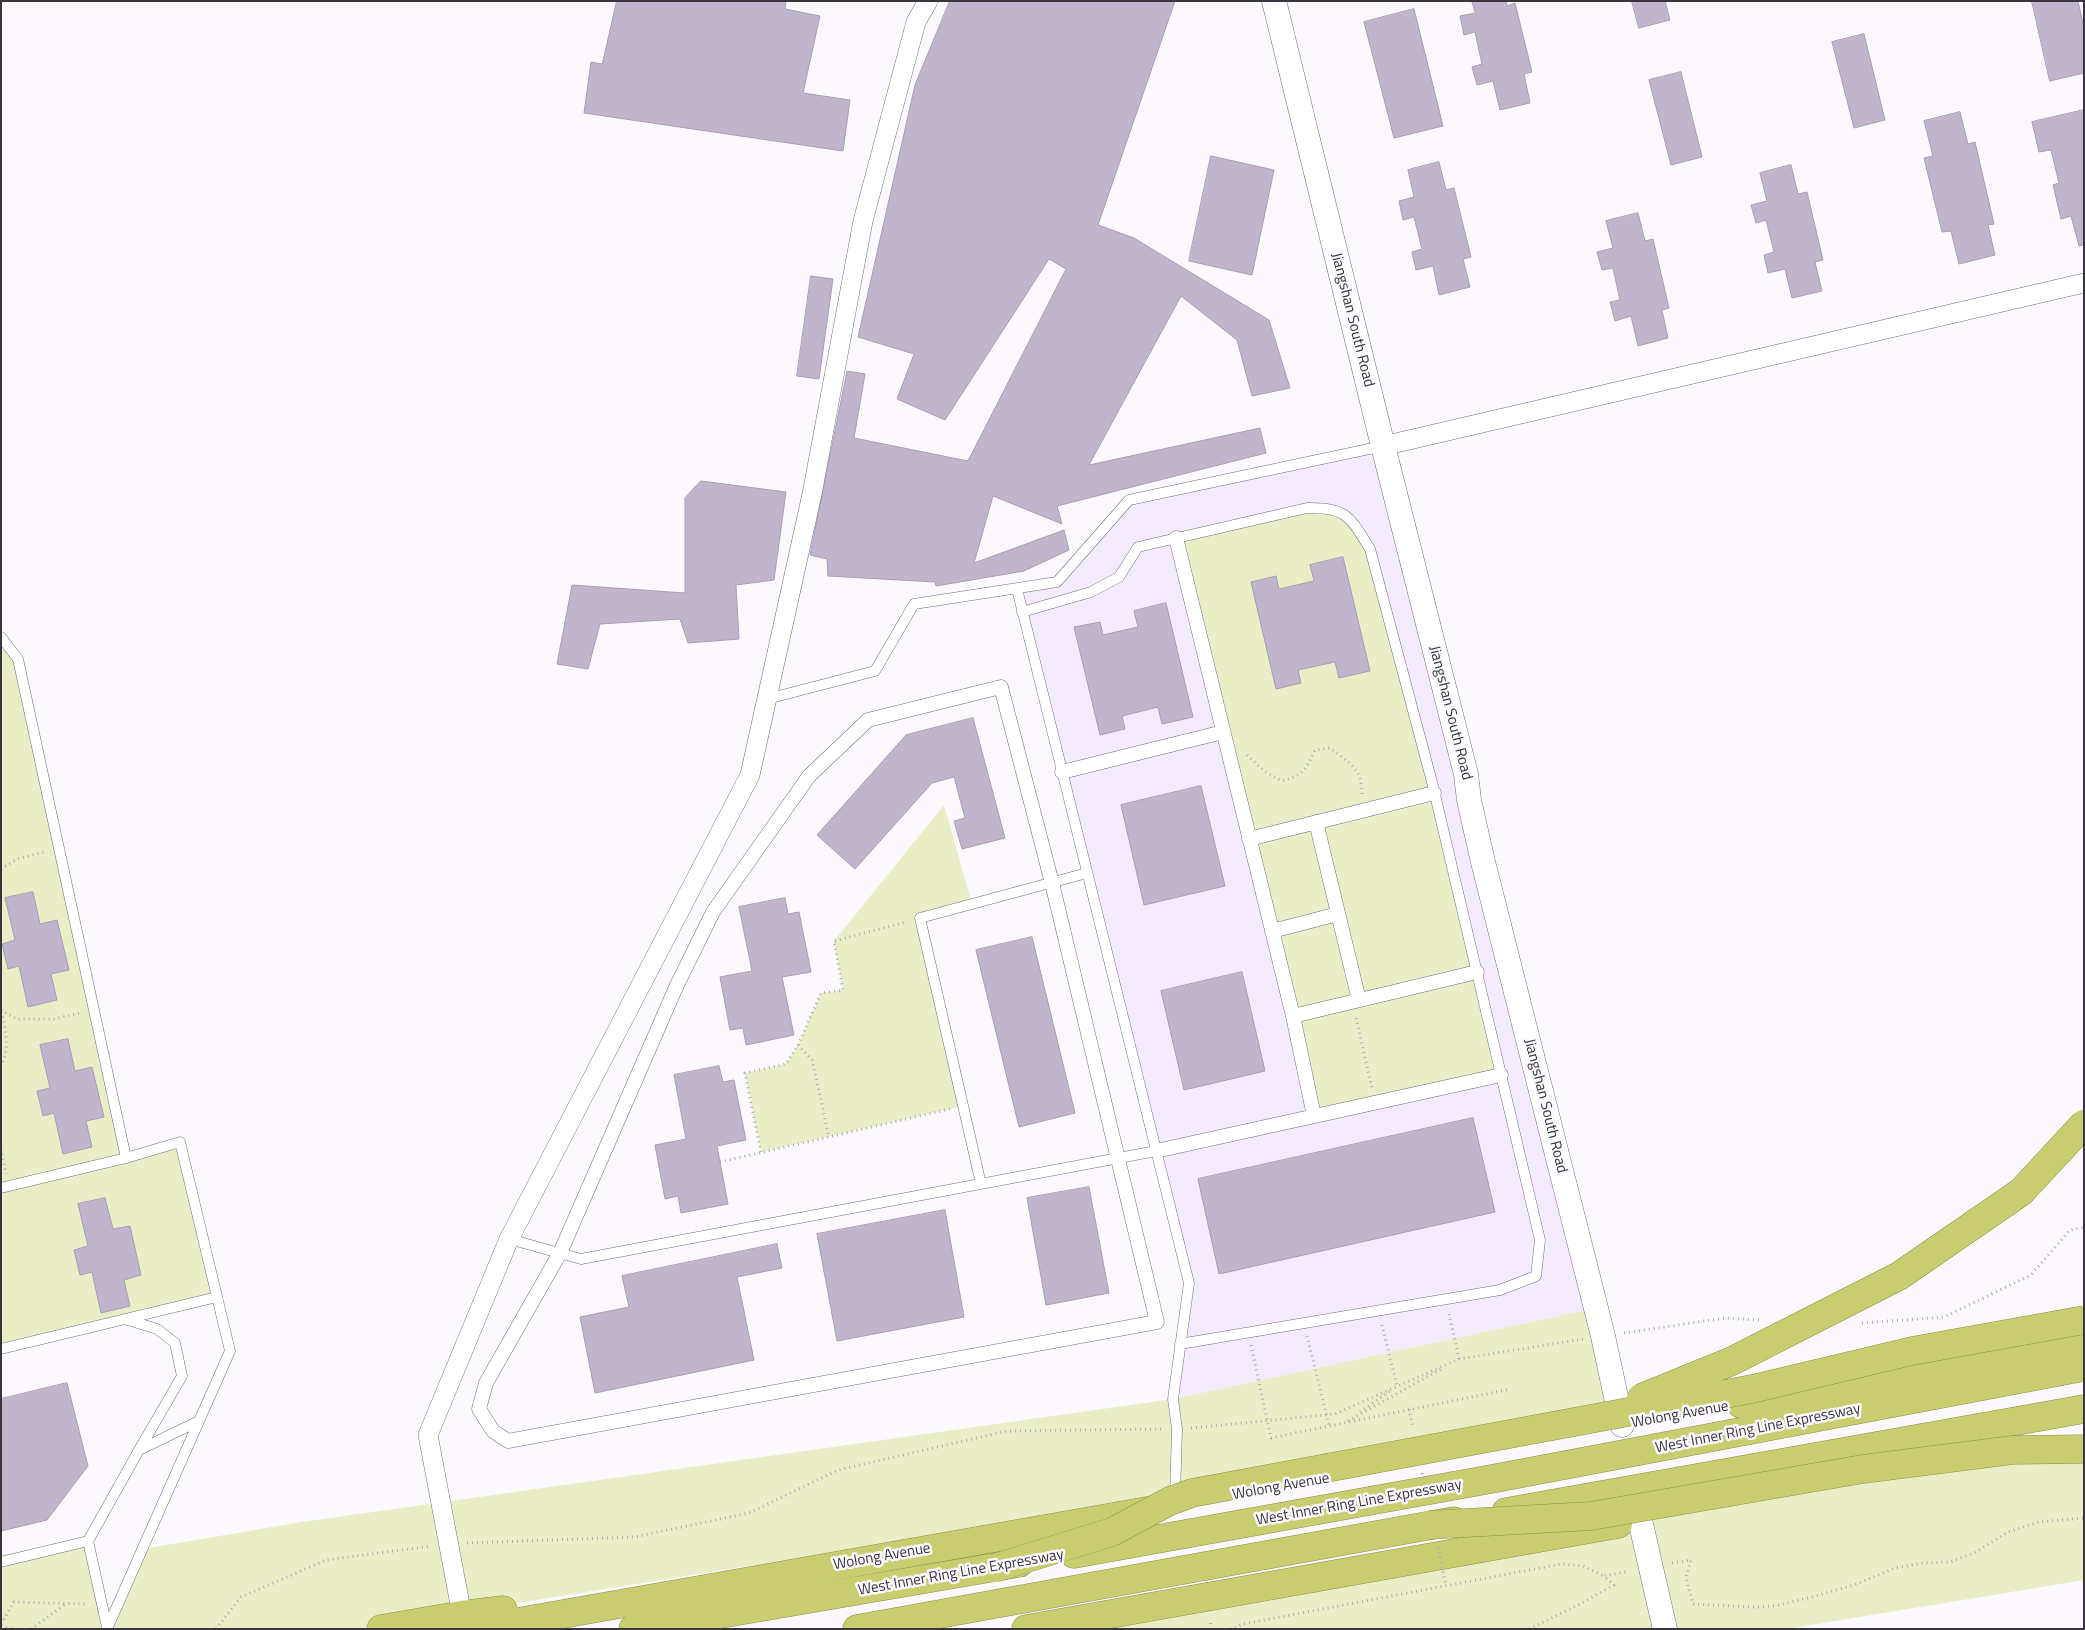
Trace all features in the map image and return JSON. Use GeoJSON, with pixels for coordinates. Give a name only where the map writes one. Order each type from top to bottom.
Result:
{"type":"FeatureCollection","features":[{"type":"Feature","properties":{"kind":"highway"},"geometry":{"type":"LineString","coordinates":[[1583,1421],[1732,1361],[1900,1276],[2021,1192],[2084,1124]]}},
{"type":"Feature","properties":{"kind":"highway"},"geometry":{"type":"LineString","coordinates":[[995,1568],[1112,1532],[1170,1501],[1192,1493],[1752,1389],[1912,1351],[2084,1320]]}},
{"type":"Feature","properties":{"kind":"highway","name":"Wolong Avenue"},"geometry":{"type":"LineString","coordinates":[[381,1629],[417,1622],[470,1622],[742,1582],[1175,1506],[2084,1341]]}},
{"type":"Feature","properties":{"kind":"highway","name":"West Inner Ring Line Expressway"},"geometry":{"type":"LineString","coordinates":[[633,1629],[995,1568],[1476,1482],[2084,1367]]}},
{"type":"Feature","properties":{"kind":"highway"},"geometry":{"type":"LineString","coordinates":[[857,1629],[2084,1409]]}},
{"type":"Feature","properties":{"kind":"highway"},"geometry":{"type":"LineString","coordinates":[[1026,1629],[2084,1442]]}},
{"type":"Feature","properties":{"kind":"highway"},"geometry":{"type":"LineString","coordinates":[[1432,1525],[1591,1516],[1864,1469],[2013,1450],[2084,1449]]}},
{"type":"Feature","properties":{"kind":"street"},"geometry":{"type":"LineString","coordinates":[[470,1622],[449,1543],[428,1435],[509,1239],[750,775],[812,494],[863,221],[916,22],[928,1]]}},
{"type":"Feature","properties":{"kind":"street","name":"Jiangshan South Road"},"geometry":{"type":"LineString","coordinates":[[1274,1],[1466,774],[1469,800],[1486,871],[1603,1336],[1622,1425]]}},
{"type":"Feature","properties":{"kind":"street"},"geometry":{"type":"LineString","coordinates":[[1383,446],[2084,283]]}},
{"type":"Feature","properties":{"kind":"street"},"geometry":{"type":"LineString","coordinates":[[1176,538],[1293,1016],[1314,1116]]}},
{"type":"Feature","properties":{"kind":"street"},"geometry":{"type":"LineString","coordinates":[[1001,687],[1052,883],[1157,1322],[508,1441],[493,1431],[479,1409],[486,1383],[560,1253],[677,985],[713,912],[809,776],[868,720],[1001,687]]}},
{"type":"Feature","properties":{"kind":"street"},"geometry":{"type":"LineString","coordinates":[[1062,772],[1223,732]]}},
{"type":"Feature","properties":{"kind":"street"},"geometry":{"type":"LineString","coordinates":[[1249,839],[1434,793]]}},
{"type":"Feature","properties":{"kind":"street"},"geometry":{"type":"LineString","coordinates":[[1316,822],[1356,1001]]}},
{"type":"Feature","properties":{"kind":"street"},"geometry":{"type":"LineString","coordinates":[[1272,931],[1338,914]]}},
{"type":"Feature","properties":{"kind":"street"},"geometry":{"type":"LineString","coordinates":[[1293,1016],[1477,972]]}},
{"type":"Feature","properties":{"kind":"street"},"geometry":{"type":"LineString","coordinates":[[1156,1151],[1501,1075]]}},
{"type":"Feature","properties":{"kind":"street"},"geometry":{"type":"LineString","coordinates":[[1640,1520],[1665,1629]]}},
{"type":"Feature","properties":{"kind":"lane"},"geometry":{"type":"LineString","coordinates":[[767,699],[875,671],[914,604],[1057,582],[1129,500],[1383,446]]}},
{"type":"Feature","properties":{"kind":"lane"},"geometry":{"type":"LineString","coordinates":[[1022,612],[1091,592],[1119,577],[1138,547],[1307,508],[1329,508],[1350,518],[1370,549],[1434,793],[1540,1240],[1536,1276],[1500,1290],[1180,1344]]}},
{"type":"Feature","properties":{"kind":"lane"},"geometry":{"type":"LineString","coordinates":[[1017,588],[1189,1282],[1172,1399],[1177,1429],[1175,1506]]}},
{"type":"Feature","properties":{"kind":"lane"},"geometry":{"type":"LineString","coordinates":[[1,637],[18,659],[126,1158]]}},
{"type":"Feature","properties":{"kind":"lane"},"geometry":{"type":"LineString","coordinates":[[981,1184],[920,918],[1087,873]]}},
{"type":"Feature","properties":{"kind":"lane"},"geometry":{"type":"LineString","coordinates":[[5,1187],[126,1158],[180,1142],[230,1351],[107,1628]]}},
{"type":"Feature","properties":{"kind":"lane"},"geometry":{"type":"LineString","coordinates":[[509,1239],[581,1260],[1156,1151]]}},
{"type":"Feature","properties":{"kind":"lane"},"geometry":{"type":"LineString","coordinates":[[1,1349],[217,1297]]}},
{"type":"Feature","properties":{"kind":"lane"},"geometry":{"type":"LineString","coordinates":[[107,1628],[88,1541],[182,1376],[175,1343],[157,1330],[125,1319]]}},
{"type":"Feature","properties":{"kind":"lane"},"geometry":{"type":"LineString","coordinates":[[139,1450],[199,1421]]}},
{"type":"Feature","properties":{"kind":"lane"},"geometry":{"type":"LineString","coordinates":[[1,1562],[88,1541]]}},
{"type":"Feature","properties":{"kind":"path"},"geometry":{"type":"LineString","coordinates":[[1223,732],[1264,771],[1282,781],[1298,776],[1308,767],[1315,750],[1330,748],[1356,768],[1362,785],[1362,811]]}},
{"type":"Feature","properties":{"kind":"path"},"geometry":{"type":"LineString","coordinates":[[1,869],[16,859],[59,849]]}},
{"type":"Feature","properties":{"kind":"path"},"geometry":{"type":"LineString","coordinates":[[761,1152],[745,1074],[786,1064],[798,1045],[821,993],[843,990],[834,941],[920,918]]}},
{"type":"Feature","properties":{"kind":"path"},"geometry":{"type":"LineString","coordinates":[[1356,1001],[1375,1103]]}},
{"type":"Feature","properties":{"kind":"path"},"geometry":{"type":"LineString","coordinates":[[1,1011],[17,1019],[54,1019],[94,1010]]}},
{"type":"Feature","properties":{"kind":"path"},"geometry":{"type":"LineString","coordinates":[[1,1011],[5,1025],[6,1059],[1,1065]]}},
{"type":"Feature","properties":{"kind":"path"},"geometry":{"type":"LineString","coordinates":[[798,1045],[812,1060],[829,1137]]}},
{"type":"Feature","properties":{"kind":"path"},"geometry":{"type":"LineString","coordinates":[[720,1162],[963,1106]]}},
{"type":"Feature","properties":{"kind":"path"},"geometry":{"type":"LineString","coordinates":[[1,1150],[5,1187]]}},
{"type":"Feature","properties":{"kind":"path"},"geometry":{"type":"LineString","coordinates":[[1855,1323],[1944,1317],[2031,1275],[2070,1230],[2084,1227]]}},
{"type":"Feature","properties":{"kind":"path"},"geometry":{"type":"LineString","coordinates":[[1446,1299],[1459,1358]]}},
{"type":"Feature","properties":{"kind":"path"},"geometry":{"type":"LineString","coordinates":[[1378,1311],[1397,1386]]}},
{"type":"Feature","properties":{"kind":"path"},"geometry":{"type":"LineString","coordinates":[[216,1629],[241,1597],[326,1560],[449,1543],[634,1537],[749,1513],[838,1470],[1007,1431],[1177,1429],[1335,1414],[1459,1358],[1725,1318],[1761,1321]]}},
{"type":"Feature","properties":{"kind":"path"},"geometry":{"type":"LineString","coordinates":[[1304,1323],[1329,1425]]}},
{"type":"Feature","properties":{"kind":"path"},"geometry":{"type":"LineString","coordinates":[[1248,1333],[1271,1438],[1511,1389]]}},
{"type":"Feature","properties":{"kind":"path"},"geometry":{"type":"LineString","coordinates":[[1345,1422],[1459,1358]]}},
{"type":"Feature","properties":{"kind":"path"},"geometry":{"type":"LineString","coordinates":[[1345,1422],[1397,1386]]}},
{"type":"Feature","properties":{"kind":"path"},"geometry":{"type":"LineString","coordinates":[[1409,1409],[1415,1437]]}},
{"type":"Feature","properties":{"kind":"path"},"geometry":{"type":"LineString","coordinates":[[1420,1465],[1446,1586]]}},
{"type":"Feature","properties":{"kind":"path"},"geometry":{"type":"LineString","coordinates":[[1604,1576],[1691,1560],[1686,1578],[1693,1604],[1754,1607],[1775,1606],[1854,1585],[1895,1568],[1923,1563],[1950,1562],[1974,1553],[2008,1532],[2039,1522],[2084,1518]]}},
{"type":"Feature","properties":{"kind":"path"},"geometry":{"type":"LineString","coordinates":[[1230,1629],[1243,1624],[1561,1564],[1583,1566],[1604,1576],[1614,1585],[1529,1629]]}},
{"type":"Feature","properties":{"kind":"path"},"geometry":{"type":"LineString","coordinates":[[13,1629],[1,1625],[14,1602],[102,1604]]}},
{"type":"Feature","properties":{"kind":"path"},"geometry":{"type":"LineString","coordinates":[[31,1629],[68,1603]]}},
{"type":"Feature","properties":{"kind":"shaded area"},"geometry":{"type":"Polygon","coordinates":[[[1383,446],[1596,1308],[1173,1399],[1189,1283],[1017,589],[1057,582],[1129,500],[1383,446]]]}},
{"type":"Feature","properties":{"kind":"green space"},"geometry":{"type":"Polygon","coordinates":[[[1307,508],[1350,519],[1370,549],[1501,1075],[1314,1116],[1176,538],[1307,508]]]}},
{"type":"Feature","properties":{"kind":"green space"},"geometry":{"type":"Polygon","coordinates":[[[1,637],[18,659],[126,1158],[180,1142],[217,1297],[1,1349],[1,637]]]}},
{"type":"Feature","properties":{"kind":"green space"},"geometry":{"type":"Polygon","coordinates":[[[944,805],[972,904],[920,918],[963,1106],[761,1152],[745,1073],[786,1064],[798,1045],[821,993],[843,990],[834,941],[944,805]]]}},
{"type":"Feature","properties":{"kind":"green space"},"geometry":{"type":"Polygon","coordinates":[[[1596,1308],[1622,1425],[357,1629],[1,1629],[1,1555],[88,1541],[107,1626],[142,1549],[302,1522],[1173,1399],[1596,1308]]]}},
{"type":"Feature","properties":{"kind":"green space"},"geometry":{"type":"Polygon","coordinates":[[[2027,1452],[2084,1454],[2084,1580],[1787,1629],[1026,1629],[2027,1452]]]}},
{"type":"Feature","properties":{"kind":"building"},"geometry":{"type":"Polygon","coordinates":[[[617,1],[786,1],[785,9],[820,16],[803,93],[850,100],[843,151],[584,113],[591,62],[602,64],[617,1]]]}},
{"type":"Feature","properties":{"kind":"building"},"geometry":{"type":"Polygon","coordinates":[[[950,1],[1175,1],[1098,225],[1134,238],[1269,320],[1290,388],[1252,396],[1237,340],[1181,296],[1089,465],[1260,428],[1266,453],[1057,506],[1062,524],[993,496],[974,563],[1064,530],[1069,550],[1024,571],[936,586],[935,582],[828,576],[827,559],[810,555],[847,371],[865,374],[854,438],[968,461],[1066,269],[1049,259],[945,420],[897,399],[914,354],[858,337],[915,85],[950,1]]]}},
{"type":"Feature","properties":{"kind":"building"},"geometry":{"type":"Polygon","coordinates":[[[1472,1],[1506,1],[1507,6],[1515,3],[1532,72],[1524,74],[1530,103],[1500,110],[1493,81],[1477,85],[1472,67],[1482,64],[1475,32],[1464,35],[1460,16],[1475,13],[1472,1]]]}},
{"type":"Feature","properties":{"kind":"building"},"geometry":{"type":"Polygon","coordinates":[[[1632,1],[1665,1],[1670,20],[1639,28],[1632,1]]]}},
{"type":"Feature","properties":{"kind":"building"},"geometry":{"type":"Polygon","coordinates":[[[2032,1],[2078,1],[2084,27],[2084,73],[2050,81],[2032,1]]]}},
{"type":"Feature","properties":{"kind":"building"},"geometry":{"type":"Polygon","coordinates":[[[1414,9],[1443,126],[1394,138],[1364,22],[1414,9]]]}},
{"type":"Feature","properties":{"kind":"building"},"geometry":{"type":"Polygon","coordinates":[[[1864,34],[1885,120],[1854,128],[1832,42],[1864,34]]]}},
{"type":"Feature","properties":{"kind":"building"},"geometry":{"type":"Polygon","coordinates":[[[1681,72],[1702,157],[1671,165],[1649,80],[1681,72]]]}},
{"type":"Feature","properties":{"kind":"building"},"geometry":{"type":"Polygon","coordinates":[[[2084,110],[2084,245],[2079,246],[2071,216],[2061,219],[2053,185],[2059,183],[2051,150],[2039,152],[2032,122],[2084,110]]]}},
{"type":"Feature","properties":{"kind":"building"},"geometry":{"type":"Polygon","coordinates":[[[1960,112],[1968,144],[1975,142],[1994,224],[1988,225],[1995,255],[1959,264],[1951,231],[1942,232],[1924,158],[1933,156],[1924,121],[1960,112]]]}},
{"type":"Feature","properties":{"kind":"building"},"geometry":{"type":"Polygon","coordinates":[[[1211,156],[1274,170],[1252,275],[1189,261],[1211,156]]]}},
{"type":"Feature","properties":{"kind":"building"},"geometry":{"type":"Polygon","coordinates":[[[1439,162],[1446,190],[1454,188],[1471,257],[1463,259],[1470,287],[1439,295],[1433,266],[1416,270],[1412,252],[1422,249],[1414,217],[1403,220],[1399,201],[1414,197],[1408,170],[1439,162]]]}},
{"type":"Feature","properties":{"kind":"building"},"geometry":{"type":"Polygon","coordinates":[[[1791,165],[1798,194],[1807,192],[1823,260],[1815,262],[1822,291],[1792,298],[1785,269],[1768,273],[1764,255],[1774,252],[1766,220],[1756,223],[1751,205],[1767,201],[1760,173],[1791,165]]]}},
{"type":"Feature","properties":{"kind":"building"},"geometry":{"type":"Polygon","coordinates":[[[1638,213],[1645,241],[1653,239],[1669,308],[1662,310],[1668,338],[1638,346],[1631,316],[1615,321],[1610,302],[1620,300],[1613,268],[1602,270],[1597,252],[1613,248],[1606,221],[1638,213]]]}},
{"type":"Feature","properties":{"kind":"building"},"geometry":{"type":"Polygon","coordinates":[[[811,276],[833,279],[819,379],[797,376],[811,276]]]}},
{"type":"Feature","properties":{"kind":"building"},"geometry":{"type":"Polygon","coordinates":[[[701,481],[786,492],[774,580],[736,585],[739,639],[688,643],[680,619],[600,624],[588,669],[557,664],[572,585],[685,593],[685,498],[701,481]]]}},
{"type":"Feature","properties":{"kind":"building"},"geometry":{"type":"Polygon","coordinates":[[[1343,557],[1370,671],[1339,678],[1335,662],[1298,670],[1301,683],[1276,689],[1251,582],[1276,576],[1279,589],[1314,581],[1310,565],[1343,557]]]}},
{"type":"Feature","properties":{"kind":"building"},"geometry":{"type":"Polygon","coordinates":[[[1166,603],[1193,717],[1162,724],[1158,707],[1122,716],[1125,729],[1100,735],[1074,627],[1100,622],[1103,635],[1138,627],[1134,611],[1166,603]]]}},
{"type":"Feature","properties":{"kind":"building"},"geometry":{"type":"Polygon","coordinates":[[[973,718],[1005,838],[962,849],[954,821],[965,818],[954,777],[932,783],[855,869],[817,835],[906,735],[973,718]]]}},
{"type":"Feature","properties":{"kind":"building"},"geometry":{"type":"Polygon","coordinates":[[[1201,786],[1225,886],[1144,905],[1121,805],[1201,786]]]}},
{"type":"Feature","properties":{"kind":"building"},"geometry":{"type":"Polygon","coordinates":[[[33,892],[40,924],[57,920],[69,970],[51,974],[57,1000],[28,1007],[19,966],[8,969],[2,944],[15,940],[5,898],[33,892]]]}},
{"type":"Feature","properties":{"kind":"building"},"geometry":{"type":"Polygon","coordinates":[[[785,898],[788,914],[799,912],[811,972],[782,977],[794,1035],[746,1045],[743,1028],[730,1030],[720,977],[752,971],[739,907],[785,898]]]}},
{"type":"Feature","properties":{"kind":"building"},"geometry":{"type":"Polygon","coordinates":[[[1032,937],[1075,1113],[1019,1127],[976,950],[1032,937]]]}},
{"type":"Feature","properties":{"kind":"building"},"geometry":{"type":"Polygon","coordinates":[[[1242,972],[1265,1071],[1184,1090],[1161,991],[1242,972]]]}},
{"type":"Feature","properties":{"kind":"building"},"geometry":{"type":"Polygon","coordinates":[[[68,1039],[75,1071],[92,1067],[104,1117],[86,1121],[92,1147],[63,1154],[54,1113],[43,1116],[37,1091],[50,1088],[40,1045],[68,1039]]]}},
{"type":"Feature","properties":{"kind":"building"},"geometry":{"type":"Polygon","coordinates":[[[719,1066],[723,1082],[734,1080],[746,1140],[717,1146],[728,1204],[681,1213],[678,1196],[665,1199],[655,1145],[686,1139],[674,1075],[719,1066]]]}},
{"type":"Feature","properties":{"kind":"building"},"geometry":{"type":"Polygon","coordinates":[[[1473,1118],[1495,1212],[1219,1274],[1198,1179],[1473,1118]]]}},
{"type":"Feature","properties":{"kind":"building"},"geometry":{"type":"Polygon","coordinates":[[[1089,1187],[1109,1293],[1046,1305],[1027,1198],[1089,1187]]]}},
{"type":"Feature","properties":{"kind":"building"},"geometry":{"type":"Polygon","coordinates":[[[105,1198],[113,1229],[130,1226],[141,1275],[124,1280],[130,1306],[101,1313],[92,1272],[80,1275],[74,1250],[88,1246],[78,1204],[105,1198]]]}},
{"type":"Feature","properties":{"kind":"building"},"geometry":{"type":"Polygon","coordinates":[[[945,1210],[964,1317],[837,1341],[817,1234],[945,1210]]]}},
{"type":"Feature","properties":{"kind":"building"},"geometry":{"type":"Polygon","coordinates":[[[777,1244],[782,1268],[737,1277],[754,1360],[595,1393],[580,1317],[629,1307],[622,1276],[777,1244]]]}},
{"type":"Feature","properties":{"kind":"building"},"geometry":{"type":"Polygon","coordinates":[[[67,1383],[88,1466],[47,1520],[1,1531],[1,1399],[67,1383]]]}}]}
